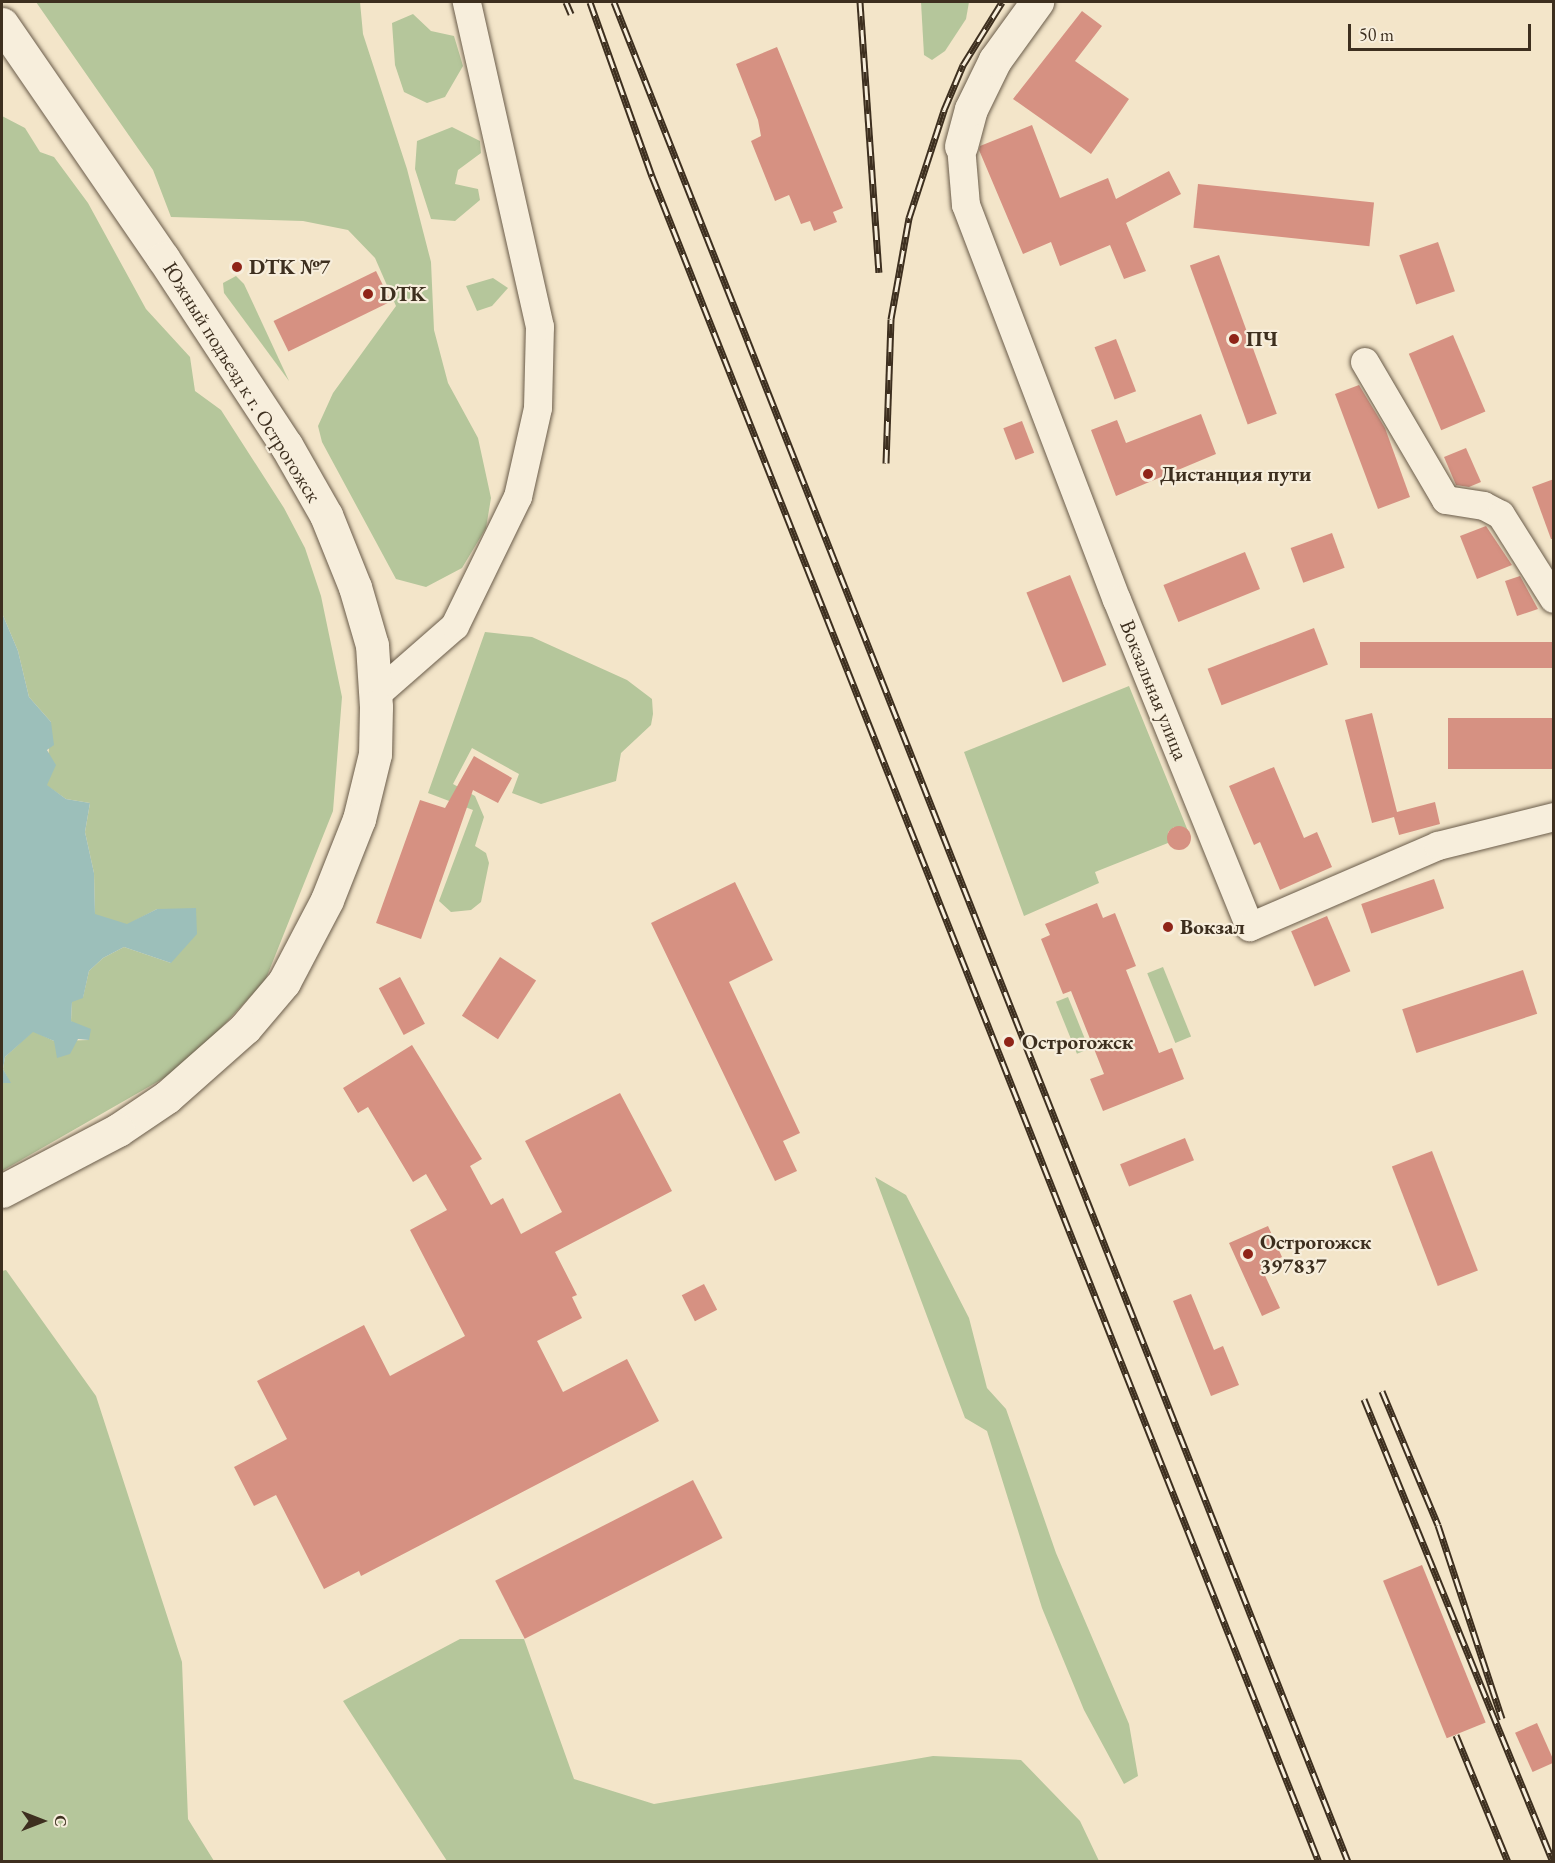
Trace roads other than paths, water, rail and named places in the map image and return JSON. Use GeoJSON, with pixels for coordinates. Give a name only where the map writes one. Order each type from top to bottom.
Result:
{"type":"FeatureCollection","features":[{"type":"Feature","properties":{"kind":"main road"},"geometry":{"type":"LineString","coordinates":[[961,146],[971,109],[995,60],[1037,2]]}},
{"type":"Feature","properties":{"kind":"main road","name":"Южный подъезд к г. Острогожск"},"geometry":{"type":"LineString","coordinates":[[2,24],[176,277],[286,445],[320,505],[355,587],[372,645],[375,696],[375,754],[359,819],[327,900],[284,982],[245,1028],[167,1097],[118,1130],[2,1191]]}},
{"type":"Feature","properties":{"kind":"street"},"geometry":{"type":"LineString","coordinates":[[375,696],[455,626],[518,497],[538,408],[540,327],[467,2]]}},
{"type":"Feature","properties":{"kind":"street","name":"Вокзальная улица"},"geometry":{"type":"LineString","coordinates":[[961,146],[966,205],[1117,600],[1250,927],[1438,846],[1554,817]]}},
{"type":"Feature","properties":{"kind":"street"},"geometry":{"type":"LineString","coordinates":[[1365,362],[1446,500],[1484,506],[1501,515],[1554,600]]}},
{"type":"Feature","properties":{"kind":"water"},"geometry":{"type":"Polygon","coordinates":[[[2,613],[18,651],[29,697],[51,722],[54,745],[47,750],[56,765],[47,785],[66,799],[90,803],[85,832],[94,873],[95,914],[127,924],[157,909],[196,908],[197,934],[171,963],[124,947],[103,958],[89,971],[83,998],[72,1002],[71,1021],[91,1029],[89,1040],[78,1039],[70,1054],[57,1058],[54,1041],[33,1032],[5,1057],[3,1069],[11,1083],[2,1083],[2,613]]]}},
{"type":"Feature","properties":{"kind":"railway"},"geometry":{"type":"LineString","coordinates":[[566,2],[571,14]]}},
{"type":"Feature","properties":{"kind":"railway"},"geometry":{"type":"LineString","coordinates":[[590,2],[652,176],[1319,1862]]}},
{"type":"Feature","properties":{"kind":"railway"},"geometry":{"type":"LineString","coordinates":[[614,2],[1348,1862]]}},
{"type":"Feature","properties":{"kind":"railway"},"geometry":{"type":"LineString","coordinates":[[860,2],[879,272]]}},
{"type":"Feature","properties":{"kind":"railway"},"geometry":{"type":"LineString","coordinates":[[886,463],[891,319],[909,218],[944,110],[963,65],[1002,2]]}},
{"type":"Feature","properties":{"kind":"railway"},"geometry":{"type":"LineString","coordinates":[[1382,1391],[1438,1525],[1502,1719]]}},
{"type":"Feature","properties":{"kind":"railway"},"geometry":{"type":"LineString","coordinates":[[1364,1399],[1553,1862]]}},
{"type":"Feature","properties":{"kind":"railway"},"geometry":{"type":"LineString","coordinates":[[1456,1735],[1508,1862]]}},
{"type":"Feature","properties":{"kind":"place","name":"DTK №7"},"geometry":{"type":"Point","coordinates":[237,267]}},
{"type":"Feature","properties":{"kind":"place","name":"DTK"},"geometry":{"type":"Point","coordinates":[368,294]}},
{"type":"Feature","properties":{"kind":"place","name":"ПЧ"},"geometry":{"type":"Point","coordinates":[1234,339]}},
{"type":"Feature","properties":{"kind":"place","name":"Дистанция пути"},"geometry":{"type":"Point","coordinates":[1148,474]}},
{"type":"Feature","properties":{"kind":"place","name":"Вокзал"},"geometry":{"type":"Point","coordinates":[1168,927]}},
{"type":"Feature","properties":{"kind":"place","name":"Острогожск"},"geometry":{"type":"Point","coordinates":[1009,1042]}},
{"type":"Feature","properties":{"kind":"place","name":"Острогожск 397837"},"geometry":{"type":"Point","coordinates":[1248,1254]}}]}
